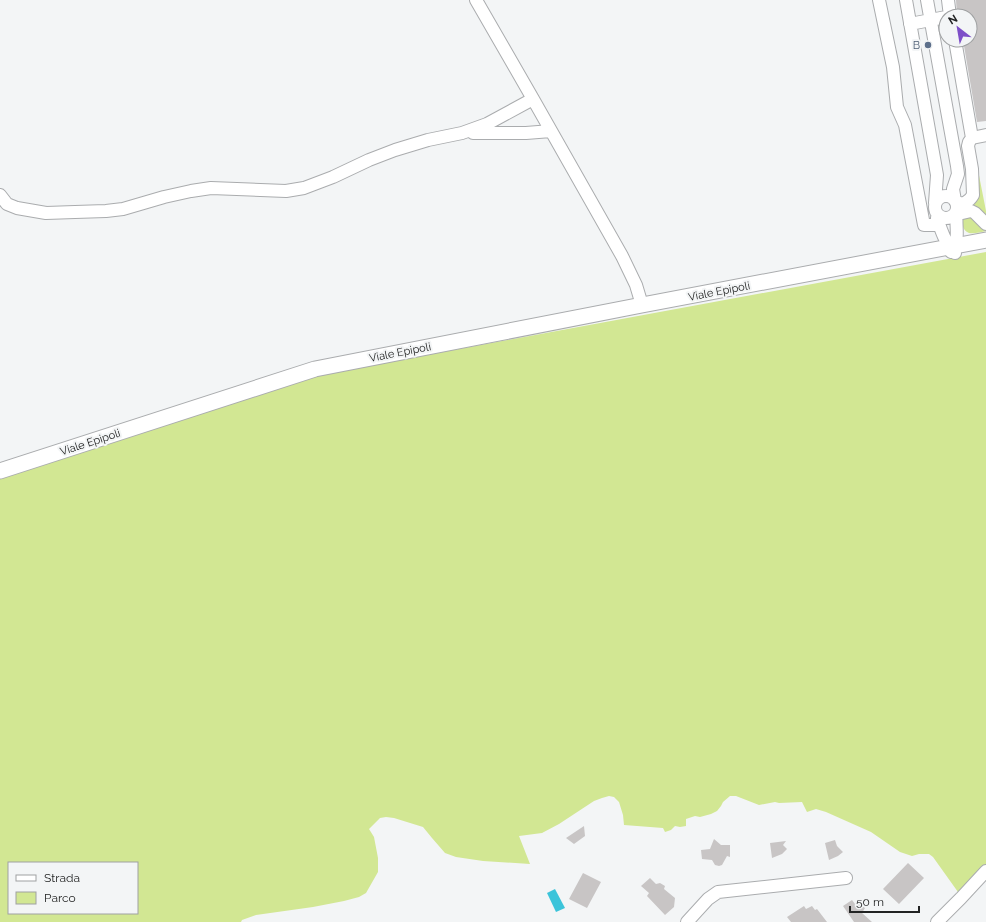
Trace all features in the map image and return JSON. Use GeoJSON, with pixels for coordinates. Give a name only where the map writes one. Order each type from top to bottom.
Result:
{"type":"FeatureCollection","features":[{"type":"Feature","properties":{"kind":"main road"},"geometry":{"type":"LineString","coordinates":[[811,274],[872,270],[985,243]]}},
{"type":"Feature","properties":{"kind":"main road"},"geometry":{"type":"LineString","coordinates":[[811,274],[907,255],[954,250]]}},
{"type":"Feature","properties":{"kind":"main road","name":"Viale Epipoli"},"geometry":{"type":"LineString","coordinates":[[0,471],[315,369],[642,305],[811,274]]}},
{"type":"Feature","properties":{"kind":"street"},"geometry":{"type":"LineString","coordinates":[[476,0],[622,256],[636,285],[642,305]]}},
{"type":"Feature","properties":{"kind":"street"},"geometry":{"type":"LineString","coordinates":[[879,0],[893,67],[897,107],[905,125],[924,225],[941,229]]}},
{"type":"Feature","properties":{"kind":"street"},"geometry":{"type":"LineString","coordinates":[[906,0],[937,175],[935,208],[941,229],[954,250]]}},
{"type":"Feature","properties":{"kind":"street"},"geometry":{"type":"LineString","coordinates":[[928,0],[957,166],[958,174],[953,189],[957,215]]}},
{"type":"Feature","properties":{"kind":"street"},"geometry":{"type":"LineString","coordinates":[[910,24],[938,19]]}},
{"type":"Feature","properties":{"kind":"street"},"geometry":{"type":"LineString","coordinates":[[954,250],[957,240],[958,203],[961,204],[968,201],[973,195],[972,170],[968,146],[972,138],[956,48]]}},
{"type":"Feature","properties":{"kind":"street"},"geometry":{"type":"LineString","coordinates":[[0,195],[7,204],[18,208],[46,212],[106,211],[123,209],[164,197],[211,188],[286,191],[304,188],[395,150],[487,124],[533,99]]}},
{"type":"Feature","properties":{"kind":"street"},"geometry":{"type":"LineString","coordinates":[[462,132],[526,133],[551,131]]}},
{"type":"Feature","properties":{"kind":"street"},"geometry":{"type":"LineString","coordinates":[[972,138],[986,135]]}},
{"type":"Feature","properties":{"kind":"street"},"geometry":{"type":"LineString","coordinates":[[937,175],[944,177],[958,174]]}},
{"type":"Feature","properties":{"kind":"street"},"geometry":{"type":"LineString","coordinates":[[985,243],[967,239],[957,215],[952,197],[947,195],[937,199],[935,208],[940,217],[949,218],[957,215],[971,211],[986,224]]}},
{"type":"Feature","properties":{"kind":"street"},"geometry":{"type":"LineString","coordinates":[[907,255],[922,250],[940,239],[941,229]]}},
{"type":"Feature","properties":{"kind":"street"},"geometry":{"type":"LineString","coordinates":[[937,922],[986,871]]}},
{"type":"Feature","properties":{"kind":"street"},"geometry":{"type":"LineString","coordinates":[[687,922],[708,899],[718,892],[846,878]]}},
{"type":"Feature","properties":{"kind":"green space"},"geometry":{"type":"Polygon","coordinates":[[[975,155],[986,211],[986,219],[967,206],[975,155]]]}},
{"type":"Feature","properties":{"kind":"green space"},"geometry":{"type":"Polygon","coordinates":[[[968,216],[972,216],[986,229],[986,231],[969,233],[965,230],[962,223],[964,219],[968,216]]]}},
{"type":"Feature","properties":{"kind":"green space"},"geometry":{"type":"Polygon","coordinates":[[[986,252],[986,865],[958,896],[958,892],[933,857],[929,854],[912,856],[900,852],[871,832],[826,812],[816,809],[807,812],[802,802],[775,802],[759,805],[736,796],[730,796],[723,802],[717,811],[700,817],[695,816],[686,819],[686,826],[675,826],[671,830],[665,832],[663,828],[624,825],[619,802],[614,797],[609,796],[594,801],[559,824],[542,833],[519,836],[530,864],[483,861],[456,857],[445,853],[423,827],[386,817],[380,818],[369,829],[374,837],[378,858],[378,872],[366,893],[359,897],[313,907],[256,915],[242,920],[241,922],[0,922],[0,479],[334,372],[986,252]]]}},
{"type":"Feature","properties":{"kind":"water"},"geometry":{"type":"Polygon","coordinates":[[[555,889],[565,908],[556,912],[547,893],[555,889]]]}},
{"type":"Feature","properties":{"kind":"building"},"geometry":{"type":"Polygon","coordinates":[[[956,0],[986,0],[986,121],[977,122],[964,48],[978,48],[978,8],[956,8],[956,0]]]}},
{"type":"Feature","properties":{"kind":"building"},"geometry":{"type":"Polygon","coordinates":[[[584,826],[585,836],[574,844],[566,838],[584,826]]]}},
{"type":"Feature","properties":{"kind":"building"},"geometry":{"type":"Polygon","coordinates":[[[714,839],[721,845],[730,845],[730,857],[727,856],[722,865],[719,866],[715,865],[712,860],[702,859],[701,850],[710,849],[714,839]]]}},
{"type":"Feature","properties":{"kind":"building"},"geometry":{"type":"Polygon","coordinates":[[[835,840],[837,846],[843,852],[829,860],[825,843],[835,840]]]}},
{"type":"Feature","properties":{"kind":"building"},"geometry":{"type":"Polygon","coordinates":[[[786,841],[783,845],[787,849],[782,854],[772,858],[770,843],[786,841]]]}},
{"type":"Feature","properties":{"kind":"building"},"geometry":{"type":"Polygon","coordinates":[[[908,863],[924,878],[899,904],[883,889],[908,863]]]}},
{"type":"Feature","properties":{"kind":"building"},"geometry":{"type":"Polygon","coordinates":[[[583,873],[601,882],[587,908],[569,899],[583,873]]]}},
{"type":"Feature","properties":{"kind":"building"},"geometry":{"type":"Polygon","coordinates":[[[650,878],[656,884],[660,883],[665,886],[664,889],[675,898],[674,907],[665,915],[647,896],[649,893],[641,886],[650,878]]]}},
{"type":"Feature","properties":{"kind":"building"},"geometry":{"type":"Polygon","coordinates":[[[852,900],[855,904],[857,903],[865,908],[862,913],[872,922],[854,922],[843,906],[852,900]]]}},
{"type":"Feature","properties":{"kind":"building"},"geometry":{"type":"Polygon","coordinates":[[[804,906],[806,909],[812,906],[815,910],[817,909],[827,922],[791,922],[787,917],[804,906]]]}},
{"type":"Feature","properties":{"kind":"place","name":"B"},"geometry":{"type":"Point","coordinates":[928,45]}}]}
